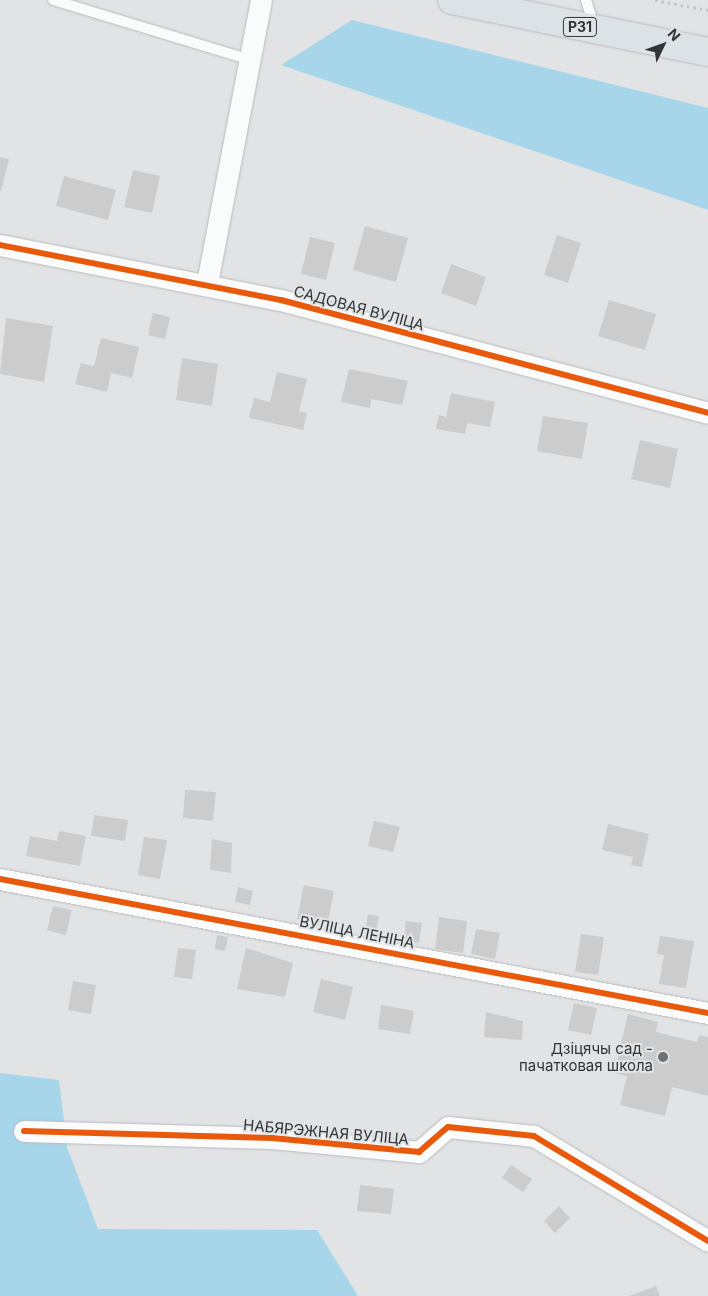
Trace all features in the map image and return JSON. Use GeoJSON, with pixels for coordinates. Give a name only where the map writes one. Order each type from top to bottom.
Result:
{"type":"FeatureCollection","features":[{"type":"Feature","properties":{"kind":"main road","name":"Р31"},"geometry":{"type":"LineString","coordinates":[[452,0],[708,52]]}},
{"type":"Feature","properties":{"kind":"street"},"geometry":{"type":"LineString","coordinates":[[208,283],[261,0]]}},
{"type":"Feature","properties":{"kind":"street","name":"САДОВАЯ ВУЛІЦА"},"geometry":{"type":"LineString","coordinates":[[0,245],[208,283],[708,413]]}},
{"type":"Feature","properties":{"kind":"street","name":"ВУЛІЦА ЛЕНІНА"},"geometry":{"type":"LineString","coordinates":[[0,879],[708,1013]]}},
{"type":"Feature","properties":{"kind":"street","name":"НАБЯРЭЖНАЯ ВУЛІЦА"},"geometry":{"type":"LineString","coordinates":[[24,1131],[272,1138],[419,1152],[448,1127],[534,1136],[708,1241]]}},
{"type":"Feature","properties":{"kind":"lane"},"geometry":{"type":"LineString","coordinates":[[53,0],[250,60]]}},
{"type":"Feature","properties":{"kind":"lane"},"geometry":{"type":"LineString","coordinates":[[586,0],[595,30]]}},
{"type":"Feature","properties":{"kind":"path"},"geometry":{"type":"LineString","coordinates":[[655,0],[708,10]]}},
{"type":"Feature","properties":{"kind":"shaded area"},"geometry":{"type":"Polygon","coordinates":[[[352,20],[708,108],[708,210],[281,65],[352,20]]]}},
{"type":"Feature","properties":{"kind":"shaded area"},"geometry":{"type":"Polygon","coordinates":[[[0,1073],[59,1080],[67,1147],[98,1229],[317,1230],[358,1296],[0,1296],[0,1073]]]}},
{"type":"Feature","properties":{"kind":"building"},"geometry":{"type":"Polygon","coordinates":[[[0,157],[9,159],[1,191],[0,191],[0,157]]]}},
{"type":"Feature","properties":{"kind":"building"},"geometry":{"type":"Polygon","coordinates":[[[133,170],[160,176],[152,213],[124,207],[133,170]]]}},
{"type":"Feature","properties":{"kind":"building"},"geometry":{"type":"Polygon","coordinates":[[[64,176],[116,190],[108,220],[56,206],[64,176]]]}},
{"type":"Feature","properties":{"kind":"building"},"geometry":{"type":"Polygon","coordinates":[[[365,226],[408,238],[396,282],[353,270],[365,226]]]}},
{"type":"Feature","properties":{"kind":"building"},"geometry":{"type":"Polygon","coordinates":[[[557,235],[581,243],[568,283],[544,275],[557,235]]]}},
{"type":"Feature","properties":{"kind":"building"},"geometry":{"type":"Polygon","coordinates":[[[310,237],[335,243],[326,280],[301,274],[310,237]]]}},
{"type":"Feature","properties":{"kind":"building"},"geometry":{"type":"Polygon","coordinates":[[[451,264],[486,277],[476,306],[441,293],[451,264]]]}},
{"type":"Feature","properties":{"kind":"building"},"geometry":{"type":"Polygon","coordinates":[[[609,300],[656,314],[645,350],[598,336],[609,300]]]}},
{"type":"Feature","properties":{"kind":"building"},"geometry":{"type":"Polygon","coordinates":[[[153,313],[170,317],[165,339],[148,335],[153,313]]]}},
{"type":"Feature","properties":{"kind":"building"},"geometry":{"type":"Polygon","coordinates":[[[6,318],[53,326],[44,382],[0,374],[6,318]]]}},
{"type":"Feature","properties":{"kind":"building"},"geometry":{"type":"Polygon","coordinates":[[[101,338],[139,347],[132,378],[111,373],[107,392],[75,384],[81,363],[94,366],[101,338]]]}},
{"type":"Feature","properties":{"kind":"building"},"geometry":{"type":"Polygon","coordinates":[[[182,358],[218,364],[212,406],[176,400],[182,358]]]}},
{"type":"Feature","properties":{"kind":"building"},"geometry":{"type":"Polygon","coordinates":[[[349,369],[408,381],[402,405],[371,399],[370,408],[341,402],[349,369]]]}},
{"type":"Feature","properties":{"kind":"building"},"geometry":{"type":"Polygon","coordinates":[[[277,372],[307,379],[299,411],[307,413],[303,430],[249,418],[254,398],[270,402],[277,372]]]}},
{"type":"Feature","properties":{"kind":"building"},"geometry":{"type":"Polygon","coordinates":[[[451,393],[495,402],[490,427],[467,423],[465,434],[436,429],[439,415],[446,417],[451,393]]]}},
{"type":"Feature","properties":{"kind":"building"},"geometry":{"type":"Polygon","coordinates":[[[543,416],[588,423],[582,459],[537,451],[543,416]]]}},
{"type":"Feature","properties":{"kind":"building"},"geometry":{"type":"Polygon","coordinates":[[[640,440],[678,449],[670,488],[631,479],[640,440]]]}},
{"type":"Feature","properties":{"kind":"building"},"geometry":{"type":"Polygon","coordinates":[[[185,790],[216,792],[213,821],[183,818],[185,790]]]}},
{"type":"Feature","properties":{"kind":"building"},"geometry":{"type":"Polygon","coordinates":[[[94,815],[128,820],[125,841],[91,836],[94,815]]]}},
{"type":"Feature","properties":{"kind":"building"},"geometry":{"type":"Polygon","coordinates":[[[374,821],[400,827],[393,852],[368,846],[374,821]]]}},
{"type":"Feature","properties":{"kind":"building"},"geometry":{"type":"Polygon","coordinates":[[[608,824],[649,834],[642,867],[631,865],[633,857],[602,850],[608,824]]]}},
{"type":"Feature","properties":{"kind":"building"},"geometry":{"type":"Polygon","coordinates":[[[59,831],[86,836],[80,866],[26,856],[30,836],[57,841],[59,831]]]}},
{"type":"Feature","properties":{"kind":"building"},"geometry":{"type":"Polygon","coordinates":[[[144,837],[167,840],[160,879],[138,875],[144,837]]]}},
{"type":"Feature","properties":{"kind":"building"},"geometry":{"type":"Polygon","coordinates":[[[212,839],[232,843],[231,873],[210,870],[212,839]]]}},
{"type":"Feature","properties":{"kind":"building"},"geometry":{"type":"Polygon","coordinates":[[[304,885],[334,891],[327,925],[297,919],[304,885]]]}},
{"type":"Feature","properties":{"kind":"building"},"geometry":{"type":"Polygon","coordinates":[[[238,887],[253,891],[250,905],[235,902],[238,887]]]}},
{"type":"Feature","properties":{"kind":"building"},"geometry":{"type":"Polygon","coordinates":[[[53,906],[72,910],[66,935],[47,930],[53,906]]]}},
{"type":"Feature","properties":{"kind":"building"},"geometry":{"type":"Polygon","coordinates":[[[368,914],[379,916],[375,935],[365,933],[368,914]]]}},
{"type":"Feature","properties":{"kind":"building"},"geometry":{"type":"Polygon","coordinates":[[[439,917],[467,921],[463,953],[435,949],[439,917]]]}},
{"type":"Feature","properties":{"kind":"building"},"geometry":{"type":"Polygon","coordinates":[[[406,921],[422,923],[419,943],[404,941],[406,921]]]}},
{"type":"Feature","properties":{"kind":"building"},"geometry":{"type":"Polygon","coordinates":[[[476,929],[500,933],[495,959],[471,954],[476,929]]]}},
{"type":"Feature","properties":{"kind":"building"},"geometry":{"type":"Polygon","coordinates":[[[581,934],[604,937],[598,975],[575,972],[581,934]]]}},
{"type":"Feature","properties":{"kind":"building"},"geometry":{"type":"Polygon","coordinates":[[[217,935],[228,937],[225,951],[215,949],[217,935]]]}},
{"type":"Feature","properties":{"kind":"building"},"geometry":{"type":"Polygon","coordinates":[[[660,936],[694,941],[686,988],[659,984],[664,955],[657,954],[660,936]]]}},
{"type":"Feature","properties":{"kind":"building"},"geometry":{"type":"Polygon","coordinates":[[[178,948],[196,950],[192,979],[174,977],[178,948]]]}},
{"type":"Feature","properties":{"kind":"building"},"geometry":{"type":"Polygon","coordinates":[[[246,948],[293,963],[285,997],[237,989],[246,948]]]}},
{"type":"Feature","properties":{"kind":"building"},"geometry":{"type":"Polygon","coordinates":[[[321,979],[353,987],[345,1020],[313,1012],[321,979]]]}},
{"type":"Feature","properties":{"kind":"building"},"geometry":{"type":"Polygon","coordinates":[[[73,981],[96,985],[91,1014],[68,1010],[73,981]]]}},
{"type":"Feature","properties":{"kind":"building"},"geometry":{"type":"Polygon","coordinates":[[[574,1003],[597,1008],[591,1035],[568,1030],[574,1003]]]}},
{"type":"Feature","properties":{"kind":"building"},"geometry":{"type":"Polygon","coordinates":[[[381,1005],[414,1011],[410,1034],[378,1029],[381,1005]]]}},
{"type":"Feature","properties":{"kind":"building"},"geometry":{"type":"Polygon","coordinates":[[[486,1012],[523,1021],[522,1040],[484,1037],[486,1012]]]}},
{"type":"Feature","properties":{"kind":"building","name":"Дзіцячы сад - пачатковая школа"},"geometry":{"type":"Polygon","coordinates":[[[628,1014],[658,1022],[656,1032],[697,1042],[699,1035],[708,1037],[708,1096],[672,1087],[665,1116],[620,1105],[627,1076],[614,1073],[628,1014]]]}},
{"type":"Feature","properties":{"kind":"building"},"geometry":{"type":"Polygon","coordinates":[[[511,1165],[532,1179],[523,1192],[502,1178],[511,1165]]]}},
{"type":"Feature","properties":{"kind":"building"},"geometry":{"type":"Polygon","coordinates":[[[360,1185],[394,1189],[391,1214],[357,1211],[360,1185]]]}},
{"type":"Feature","properties":{"kind":"building"},"geometry":{"type":"Polygon","coordinates":[[[559,1206],[570,1218],[555,1233],[544,1221],[559,1206]]]}},
{"type":"Feature","properties":{"kind":"building"},"geometry":{"type":"Polygon","coordinates":[[[656,1286],[660,1296],[629,1296],[656,1286]]]}},
{"type":"Feature","properties":{"kind":"cycle path"},"geometry":{"type":"LineString","coordinates":[[0,245],[281,300],[708,413]]}},
{"type":"Feature","properties":{"kind":"cycle path"},"geometry":{"type":"LineString","coordinates":[[0,879],[708,1013]]}},
{"type":"Feature","properties":{"kind":"cycle path"},"geometry":{"type":"LineString","coordinates":[[24,1131],[272,1138],[419,1152],[448,1127],[534,1136],[708,1241]]}},
{"type":"Feature","properties":{"kind":"place","name":"Дзіцячы сад - пачатковая школа"},"geometry":{"type":"Point","coordinates":[663,1057]}}]}
